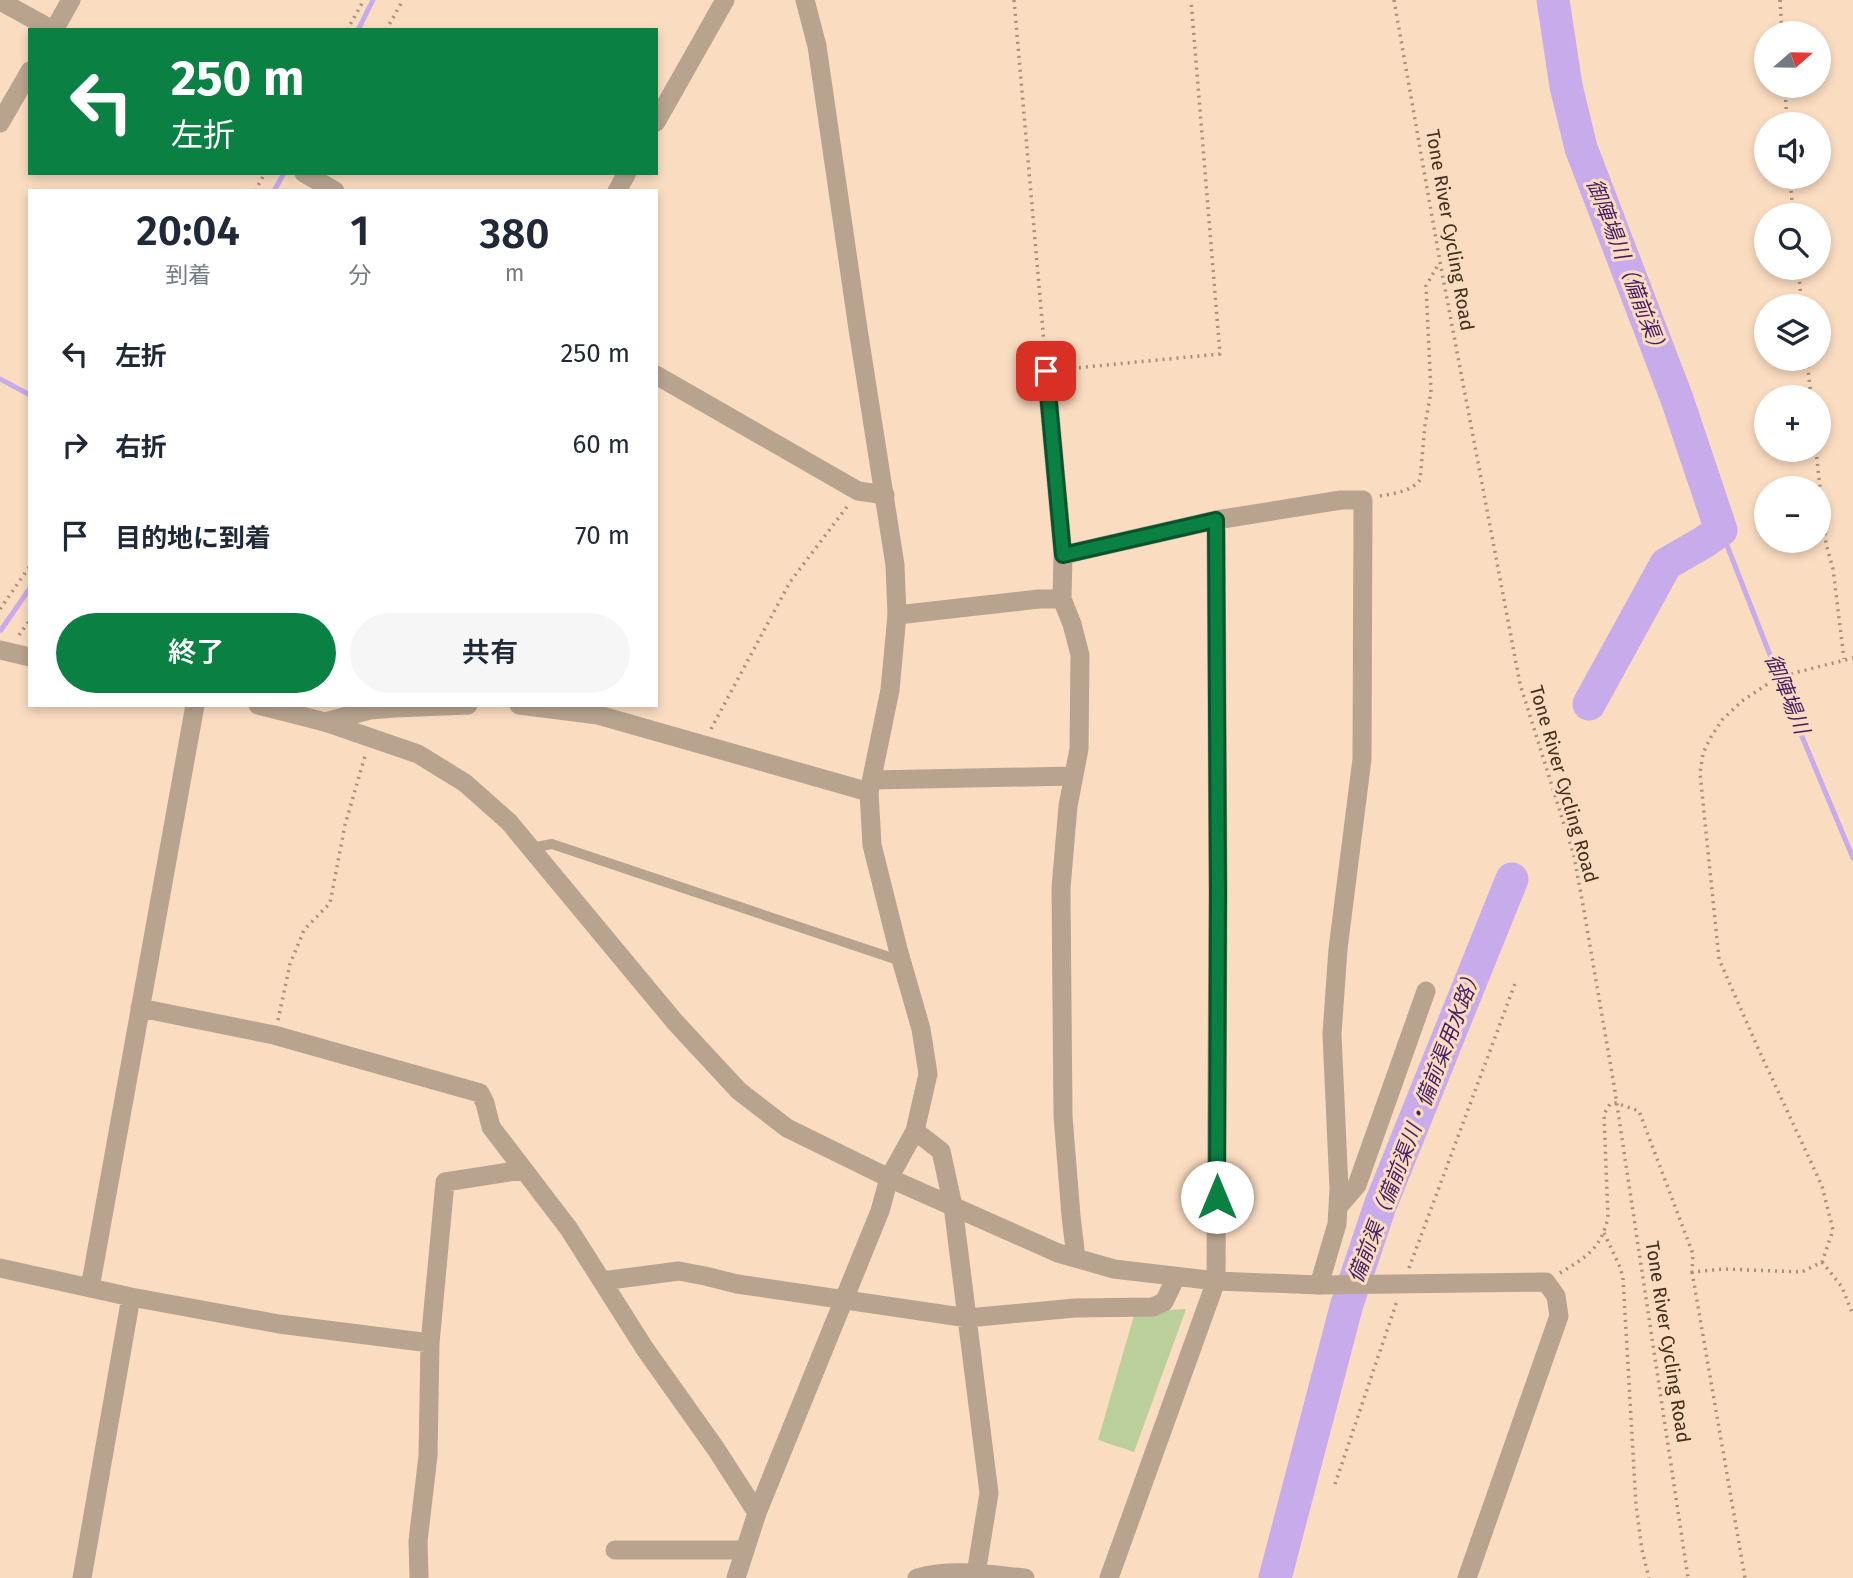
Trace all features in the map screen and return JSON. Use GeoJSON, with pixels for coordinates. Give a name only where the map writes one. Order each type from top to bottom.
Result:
{"type":"FeatureCollection","features":[{"type":"Feature","properties":{"kind":"street"},"geometry":{"type":"LineString","coordinates":[[54,28],[71,0]]}},
{"type":"Feature","properties":{"kind":"street"},"geometry":{"type":"LineString","coordinates":[[658,118],[725,0]]}},
{"type":"Feature","properties":{"kind":"street"},"geometry":{"type":"LineString","coordinates":[[736,1578],[757,1513],[880,1211],[889,1178],[915,1131],[928,1074],[921,1029],[872,845],[871,786],[890,690],[897,615],[895,565],[817,46],[805,0]]}},
{"type":"Feature","properties":{"kind":"street"},"geometry":{"type":"LineString","coordinates":[[0,1],[49,28]]}},
{"type":"Feature","properties":{"kind":"street"},"geometry":{"type":"LineString","coordinates":[[0,123],[28,74]]}},
{"type":"Feature","properties":{"kind":"street"},"geometry":{"type":"LineString","coordinates":[[307,175],[332,189]]}},
{"type":"Feature","properties":{"kind":"street"},"geometry":{"type":"LineString","coordinates":[[1046,371],[1063,555],[1062,599],[1080,655],[1079,749],[1068,806],[1060,888],[1063,1116],[1076,1258]]}},
{"type":"Feature","properties":{"kind":"street"},"geometry":{"type":"LineString","coordinates":[[658,376],[858,491],[885,495]]}},
{"type":"Feature","properties":{"kind":"street"},"geometry":{"type":"LineString","coordinates":[[1063,555],[1216,520],[1341,500],[1363,500],[1362,759],[1338,949],[1332,1034],[1338,1207],[1337,1224],[1319,1285]]}},
{"type":"Feature","properties":{"kind":"street"},"geometry":{"type":"LineString","coordinates":[[1109,1578],[1216,1281],[1216,520]]}},
{"type":"Feature","properties":{"kind":"street"},"geometry":{"type":"LineString","coordinates":[[897,615],[1062,599]]}},
{"type":"Feature","properties":{"kind":"street"},"geometry":{"type":"LineString","coordinates":[[0,650],[28,657]]}},
{"type":"Feature","properties":{"kind":"street"},"geometry":{"type":"LineString","coordinates":[[90,1288],[195,707]]}},
{"type":"Feature","properties":{"kind":"street"},"geometry":{"type":"LineString","coordinates":[[266,707],[325,722],[418,754],[465,783],[509,822],[675,1022],[740,1091],[788,1128],[889,1178],[1058,1253],[1114,1269],[1216,1281],[1319,1285],[1546,1282],[1556,1296],[1559,1316],[1467,1578]]}},
{"type":"Feature","properties":{"kind":"street"},"geometry":{"type":"LineString","coordinates":[[325,722],[371,708],[420,707]]}},
{"type":"Feature","properties":{"kind":"street"},"geometry":{"type":"LineString","coordinates":[[535,707],[598,715],[702,745],[871,786],[1073,776]]}},
{"type":"Feature","properties":{"kind":"street"},"geometry":{"type":"LineString","coordinates":[[1338,1207],[1357,1185],[1426,991]]}},
{"type":"Feature","properties":{"kind":"street"},"geometry":{"type":"LineString","coordinates":[[141,1008],[274,1035],[480,1093],[491,1127],[569,1229],[645,1349],[716,1448],[757,1513]]}},
{"type":"Feature","properties":{"kind":"street"},"geometry":{"type":"LineString","coordinates":[[915,1131],[941,1151],[953,1206],[989,1493],[976,1574]]}},
{"type":"Feature","properties":{"kind":"street"},"geometry":{"type":"LineString","coordinates":[[419,1578],[418,1541],[428,1455],[430,1343],[445,1182],[522,1170]]}},
{"type":"Feature","properties":{"kind":"street"},"geometry":{"type":"LineString","coordinates":[[0,1268],[131,1297],[279,1324],[430,1343]]}},
{"type":"Feature","properties":{"kind":"street"},"geometry":{"type":"LineString","coordinates":[[602,1281],[679,1271],[737,1284],[968,1318],[1074,1308],[1153,1307],[1164,1302],[1176,1277]]}},
{"type":"Feature","properties":{"kind":"street"},"geometry":{"type":"LineString","coordinates":[[82,1578],[131,1297]]}},
{"type":"Feature","properties":{"kind":"street"},"geometry":{"type":"LineString","coordinates":[[615,1550],[745,1550]]}},
{"type":"Feature","properties":{"kind":"street"},"geometry":{"type":"LineString","coordinates":[[918,1578],[930,1574],[1025,1578]]}},
{"type":"Feature","properties":{"kind":"lane"},"geometry":{"type":"LineString","coordinates":[[531,848],[552,844],[901,961]]}},
{"type":"Feature","properties":{"kind":"path"},"geometry":{"type":"LineString","coordinates":[[348,28],[364,0]]}},
{"type":"Feature","properties":{"kind":"path"},"geometry":{"type":"LineString","coordinates":[[387,28],[403,0]]}},
{"type":"Feature","properties":{"kind":"path"},"geometry":{"type":"LineString","coordinates":[[1013,0],[1046,371],[1220,354],[1191,0]]}},
{"type":"Feature","properties":{"kind":"path","name":"Tone River Cycling Road"},"geometry":{"type":"LineString","coordinates":[[1394,0],[1440,262],[1520,684],[1574,856],[1616,1103],[1688,1578]]}},
{"type":"Feature","properties":{"kind":"path"},"geometry":{"type":"LineString","coordinates":[[1780,0],[1781,21]]}},
{"type":"Feature","properties":{"kind":"path"},"geometry":{"type":"LineString","coordinates":[[1363,500],[1402,492],[1420,480],[1431,392],[1426,286],[1440,262]]}},
{"type":"Feature","properties":{"kind":"path"},"geometry":{"type":"LineString","coordinates":[[1817,462],[1826,544],[1833,569],[1844,659]]}},
{"type":"Feature","properties":{"kind":"path"},"geometry":{"type":"LineString","coordinates":[[702,745],[790,582],[858,491]]}},
{"type":"Feature","properties":{"kind":"path"},"geometry":{"type":"LineString","coordinates":[[0,609],[28,569]]}},
{"type":"Feature","properties":{"kind":"path"},"geometry":{"type":"LineString","coordinates":[[1692,1272],[1724,1269],[1802,1272],[1822,1262],[1833,1230],[1822,1186],[1719,959],[1700,773],[1703,752],[1722,720],[1742,701],[1769,683],[1794,673],[1853,658]]}},
{"type":"Feature","properties":{"kind":"path"},"geometry":{"type":"LineString","coordinates":[[274,1035],[290,964],[304,930],[330,903],[345,825],[371,737]]}},
{"type":"Feature","properties":{"kind":"path"},"geometry":{"type":"LineString","coordinates":[[1335,1484],[1394,1284],[1516,981]]}},
{"type":"Feature","properties":{"kind":"path"},"geometry":{"type":"LineString","coordinates":[[1546,1282],[1588,1256],[1604,1233],[1608,1218],[1604,1114],[1610,1104],[1616,1103],[1639,1111],[1693,1254],[1692,1272],[1745,1578]]}},
{"type":"Feature","properties":{"kind":"path"},"geometry":{"type":"LineString","coordinates":[[1604,1233],[1623,1278],[1636,1505],[1649,1578]]}},
{"type":"Feature","properties":{"kind":"path"},"geometry":{"type":"LineString","coordinates":[[1822,1262],[1842,1287],[1853,1315]]}},
{"type":"Feature","properties":{"kind":"green space"},"geometry":{"type":"Polygon","coordinates":[[[1186,1309],[1134,1452],[1098,1440],[1135,1312],[1186,1309]]]}},
{"type":"Feature","properties":{"kind":"waterway"},"geometry":{"type":"LineString","coordinates":[[359,28],[373,0]]}},
{"type":"Feature","properties":{"kind":"waterway","name":"御陣場川（備前渠）"},"geometry":{"type":"LineString","coordinates":[[1553,0],[1566,86],[1581,148],[1677,399],[1721,530],[1666,564],[1589,704]]}},
{"type":"Feature","properties":{"kind":"waterway"},"geometry":{"type":"LineString","coordinates":[[275,189],[283,175]]}},
{"type":"Feature","properties":{"kind":"waterway"},"geometry":{"type":"LineString","coordinates":[[0,379],[28,394]]}},
{"type":"Feature","properties":{"kind":"waterway","name":"御陣場川"},"geometry":{"type":"LineString","coordinates":[[1721,530],[1853,858]]}},
{"type":"Feature","properties":{"kind":"waterway"},"geometry":{"type":"LineString","coordinates":[[1,630],[28,591]]}},
{"type":"Feature","properties":{"kind":"waterway","name":"備前渠（備前渠川・備前渠用水路）"},"geometry":{"type":"LineString","coordinates":[[1275,1578],[1347,1304],[1380,1206],[1512,879]]}},
{"type":"Feature","properties":{"kind":"route"},"geometry":{"type":"LineString","coordinates":[[1046,371],[1063,555],[1216,520],[1217,1197]]}}]}
